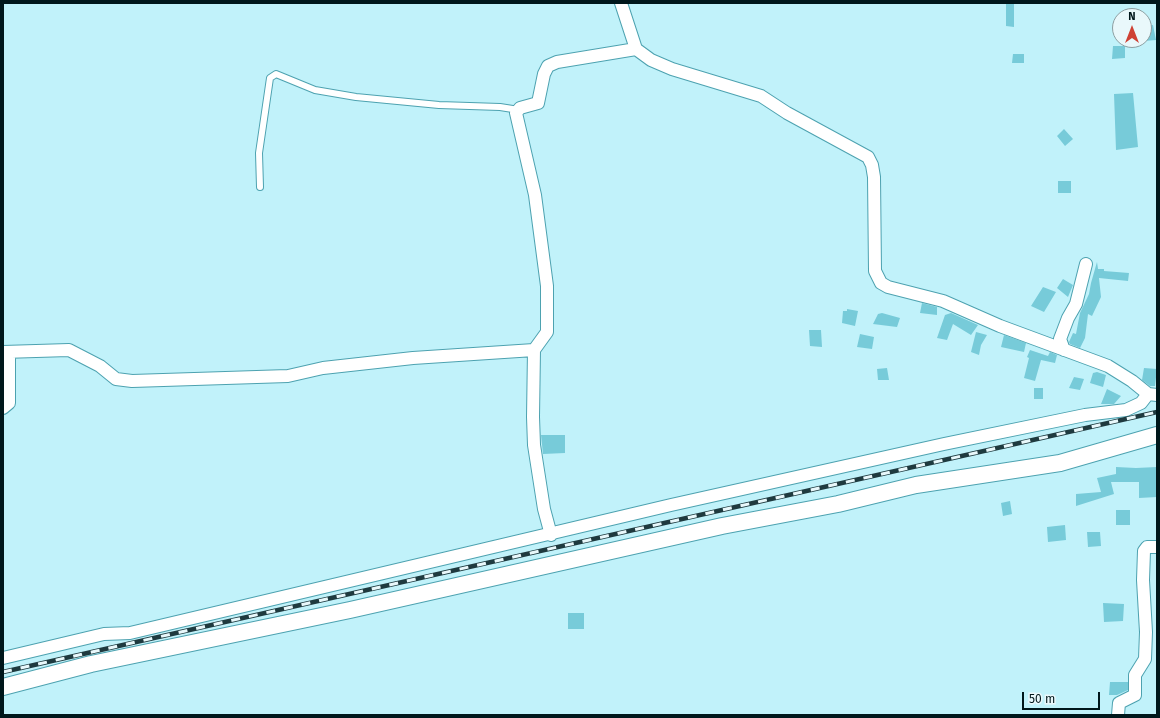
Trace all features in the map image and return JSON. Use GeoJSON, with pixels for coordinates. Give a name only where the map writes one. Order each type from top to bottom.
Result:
{"type":"FeatureCollection","features":[{"type":"Feature","properties":{"kind":"street"},"geometry":{"type":"LineString","coordinates":[[3,658],[104,634],[130,633],[428,562],[552,535],[671,505],[944,444],[1085,415],[1126,410],[1153,395],[1108,366],[1000,326],[943,301],[888,287],[881,283],[875,272],[874,177],[872,165],[868,157],[787,114],[761,96],[672,69],[651,60],[636,49],[621,3]]}},
{"type":"Feature","properties":{"kind":"street"},"geometry":{"type":"LineString","coordinates":[[552,535],[544,509],[534,445],[534,350],[547,332],[547,286],[535,195],[516,113],[520,108],[538,103],[544,74],[548,66],[557,62],[636,49]]}},
{"type":"Feature","properties":{"kind":"street"},"geometry":{"type":"LineString","coordinates":[[1064,350],[1060,339],[1068,318],[1076,304],[1086,264]]}},
{"type":"Feature","properties":{"kind":"street"},"geometry":{"type":"LineString","coordinates":[[3,408],[9,404],[6,352],[69,350],[100,366],[116,379],[132,381],[288,376],[323,368],[413,358],[534,350]]}},
{"type":"Feature","properties":{"kind":"street"},"geometry":{"type":"LineString","coordinates":[[3,687],[91,664],[343,611],[722,526],[838,504],[916,485],[1060,463],[1157,435]]}},
{"type":"Feature","properties":{"kind":"street"},"geometry":{"type":"LineString","coordinates":[[1118,715],[1119,703],[1135,695],[1135,675],[1145,659],[1146,632],[1143,580],[1144,551],[1147,547],[1157,547]]}},
{"type":"Feature","properties":{"kind":"lane"},"geometry":{"type":"LineString","coordinates":[[260,187],[259,153],[261,138],[270,78],[276,74],[315,90],[356,97],[439,105],[500,107],[519,110]]}},
{"type":"Feature","properties":{"kind":"building"},"geometry":{"type":"Polygon","coordinates":[[[1006,3],[1014,3],[1014,27],[1006,26],[1006,3]]]}},
{"type":"Feature","properties":{"kind":"building"},"geometry":{"type":"Polygon","coordinates":[[[1153,25],[1156,40],[1152,40],[1153,25]]]}},
{"type":"Feature","properties":{"kind":"building"},"geometry":{"type":"Polygon","coordinates":[[[1113,48],[1125,48],[1125,58],[1112,59],[1113,48]]]}},
{"type":"Feature","properties":{"kind":"building"},"geometry":{"type":"Polygon","coordinates":[[[1013,54],[1024,54],[1024,63],[1012,63],[1013,54]]]}},
{"type":"Feature","properties":{"kind":"building"},"geometry":{"type":"Polygon","coordinates":[[[1133,93],[1138,147],[1116,150],[1114,94],[1133,93]]]}},
{"type":"Feature","properties":{"kind":"building"},"geometry":{"type":"Polygon","coordinates":[[[1064,129],[1073,139],[1065,146],[1057,136],[1064,129]]]}},
{"type":"Feature","properties":{"kind":"building"},"geometry":{"type":"Polygon","coordinates":[[[1058,181],[1071,181],[1071,193],[1058,193],[1058,181]]]}},
{"type":"Feature","properties":{"kind":"building"},"geometry":{"type":"Polygon","coordinates":[[[1097,262],[1098,269],[1104,269],[1104,271],[1129,273],[1128,281],[1099,278],[1101,297],[1092,316],[1088,314],[1085,338],[1080,348],[1070,344],[1069,342],[1073,333],[1076,334],[1080,313],[1089,294],[1097,262]]]}},
{"type":"Feature","properties":{"kind":"building"},"geometry":{"type":"Polygon","coordinates":[[[1063,279],[1073,285],[1068,297],[1057,288],[1063,279]]]}},
{"type":"Feature","properties":{"kind":"building"},"geometry":{"type":"Polygon","coordinates":[[[1043,287],[1056,292],[1044,312],[1031,306],[1043,287]]]}},
{"type":"Feature","properties":{"kind":"building"},"geometry":{"type":"Polygon","coordinates":[[[922,303],[937,307],[937,315],[920,313],[922,303]]]}},
{"type":"Feature","properties":{"kind":"building"},"geometry":{"type":"Polygon","coordinates":[[[847,309],[858,311],[855,326],[842,323],[843,311],[847,311],[847,309]]]}},
{"type":"Feature","properties":{"kind":"building"},"geometry":{"type":"Polygon","coordinates":[[[882,313],[900,318],[897,327],[873,324],[878,314],[882,313]]]}},
{"type":"Feature","properties":{"kind":"building"},"geometry":{"type":"Polygon","coordinates":[[[951,313],[978,325],[971,335],[953,324],[947,340],[937,338],[945,315],[951,313]]]}},
{"type":"Feature","properties":{"kind":"building"},"geometry":{"type":"Polygon","coordinates":[[[809,330],[821,330],[822,347],[810,346],[809,330]]]}},
{"type":"Feature","properties":{"kind":"building"},"geometry":{"type":"Polygon","coordinates":[[[976,332],[987,335],[981,345],[979,355],[971,352],[976,332]]]}},
{"type":"Feature","properties":{"kind":"building"},"geometry":{"type":"Polygon","coordinates":[[[860,334],[874,337],[872,349],[857,347],[860,334]]]}},
{"type":"Feature","properties":{"kind":"building"},"geometry":{"type":"Polygon","coordinates":[[[1004,335],[1026,343],[1024,352],[1001,347],[1004,335]]]}},
{"type":"Feature","properties":{"kind":"building"},"geometry":{"type":"Polygon","coordinates":[[[1030,350],[1048,356],[1050,352],[1057,355],[1055,363],[1041,360],[1035,381],[1024,378],[1029,358],[1027,357],[1030,350]]]}},
{"type":"Feature","properties":{"kind":"building"},"geometry":{"type":"Polygon","coordinates":[[[887,368],[889,380],[878,380],[877,369],[887,368]]]}},
{"type":"Feature","properties":{"kind":"building"},"geometry":{"type":"Polygon","coordinates":[[[1144,368],[1157,369],[1155,386],[1150,386],[1142,380],[1144,368]]]}},
{"type":"Feature","properties":{"kind":"building"},"geometry":{"type":"Polygon","coordinates":[[[1097,372],[1106,375],[1103,387],[1090,383],[1093,373],[1097,372]]]}},
{"type":"Feature","properties":{"kind":"building"},"geometry":{"type":"Polygon","coordinates":[[[1074,377],[1084,379],[1080,390],[1069,388],[1074,377]]]}},
{"type":"Feature","properties":{"kind":"building"},"geometry":{"type":"Polygon","coordinates":[[[1034,388],[1043,388],[1043,399],[1034,399],[1034,388]]]}},
{"type":"Feature","properties":{"kind":"building"},"geometry":{"type":"Polygon","coordinates":[[[1107,389],[1121,396],[1114,404],[1101,404],[1107,389]]]}},
{"type":"Feature","properties":{"kind":"building"},"geometry":{"type":"Polygon","coordinates":[[[541,435],[565,435],[565,453],[543,454],[541,435]]]}},
{"type":"Feature","properties":{"kind":"building"},"geometry":{"type":"Polygon","coordinates":[[[1116,467],[1157,467],[1157,497],[1139,498],[1139,482],[1111,482],[1114,494],[1076,506],[1076,494],[1101,492],[1097,478],[1116,474],[1116,467]]]}},
{"type":"Feature","properties":{"kind":"building"},"geometry":{"type":"Polygon","coordinates":[[[1010,501],[1012,514],[1003,516],[1001,503],[1010,501]]]}},
{"type":"Feature","properties":{"kind":"building"},"geometry":{"type":"Polygon","coordinates":[[[1116,510],[1130,510],[1130,525],[1116,525],[1116,510]]]}},
{"type":"Feature","properties":{"kind":"building"},"geometry":{"type":"Polygon","coordinates":[[[1065,525],[1066,540],[1048,542],[1047,527],[1065,525]]]}},
{"type":"Feature","properties":{"kind":"building"},"geometry":{"type":"Polygon","coordinates":[[[1087,532],[1100,532],[1101,546],[1088,547],[1087,532]]]}},
{"type":"Feature","properties":{"kind":"building"},"geometry":{"type":"Polygon","coordinates":[[[1103,603],[1124,604],[1123,621],[1104,622],[1103,603]]]}},
{"type":"Feature","properties":{"kind":"building"},"geometry":{"type":"Polygon","coordinates":[[[568,613],[584,613],[584,629],[568,629],[568,613]]]}},
{"type":"Feature","properties":{"kind":"building"},"geometry":{"type":"Polygon","coordinates":[[[1110,682],[1128,682],[1128,690],[1117,695],[1109,695],[1110,682]]]}},
{"type":"Feature","properties":{"kind":"railway"},"geometry":{"type":"LineString","coordinates":[[3,672],[1157,412]]}}]}
